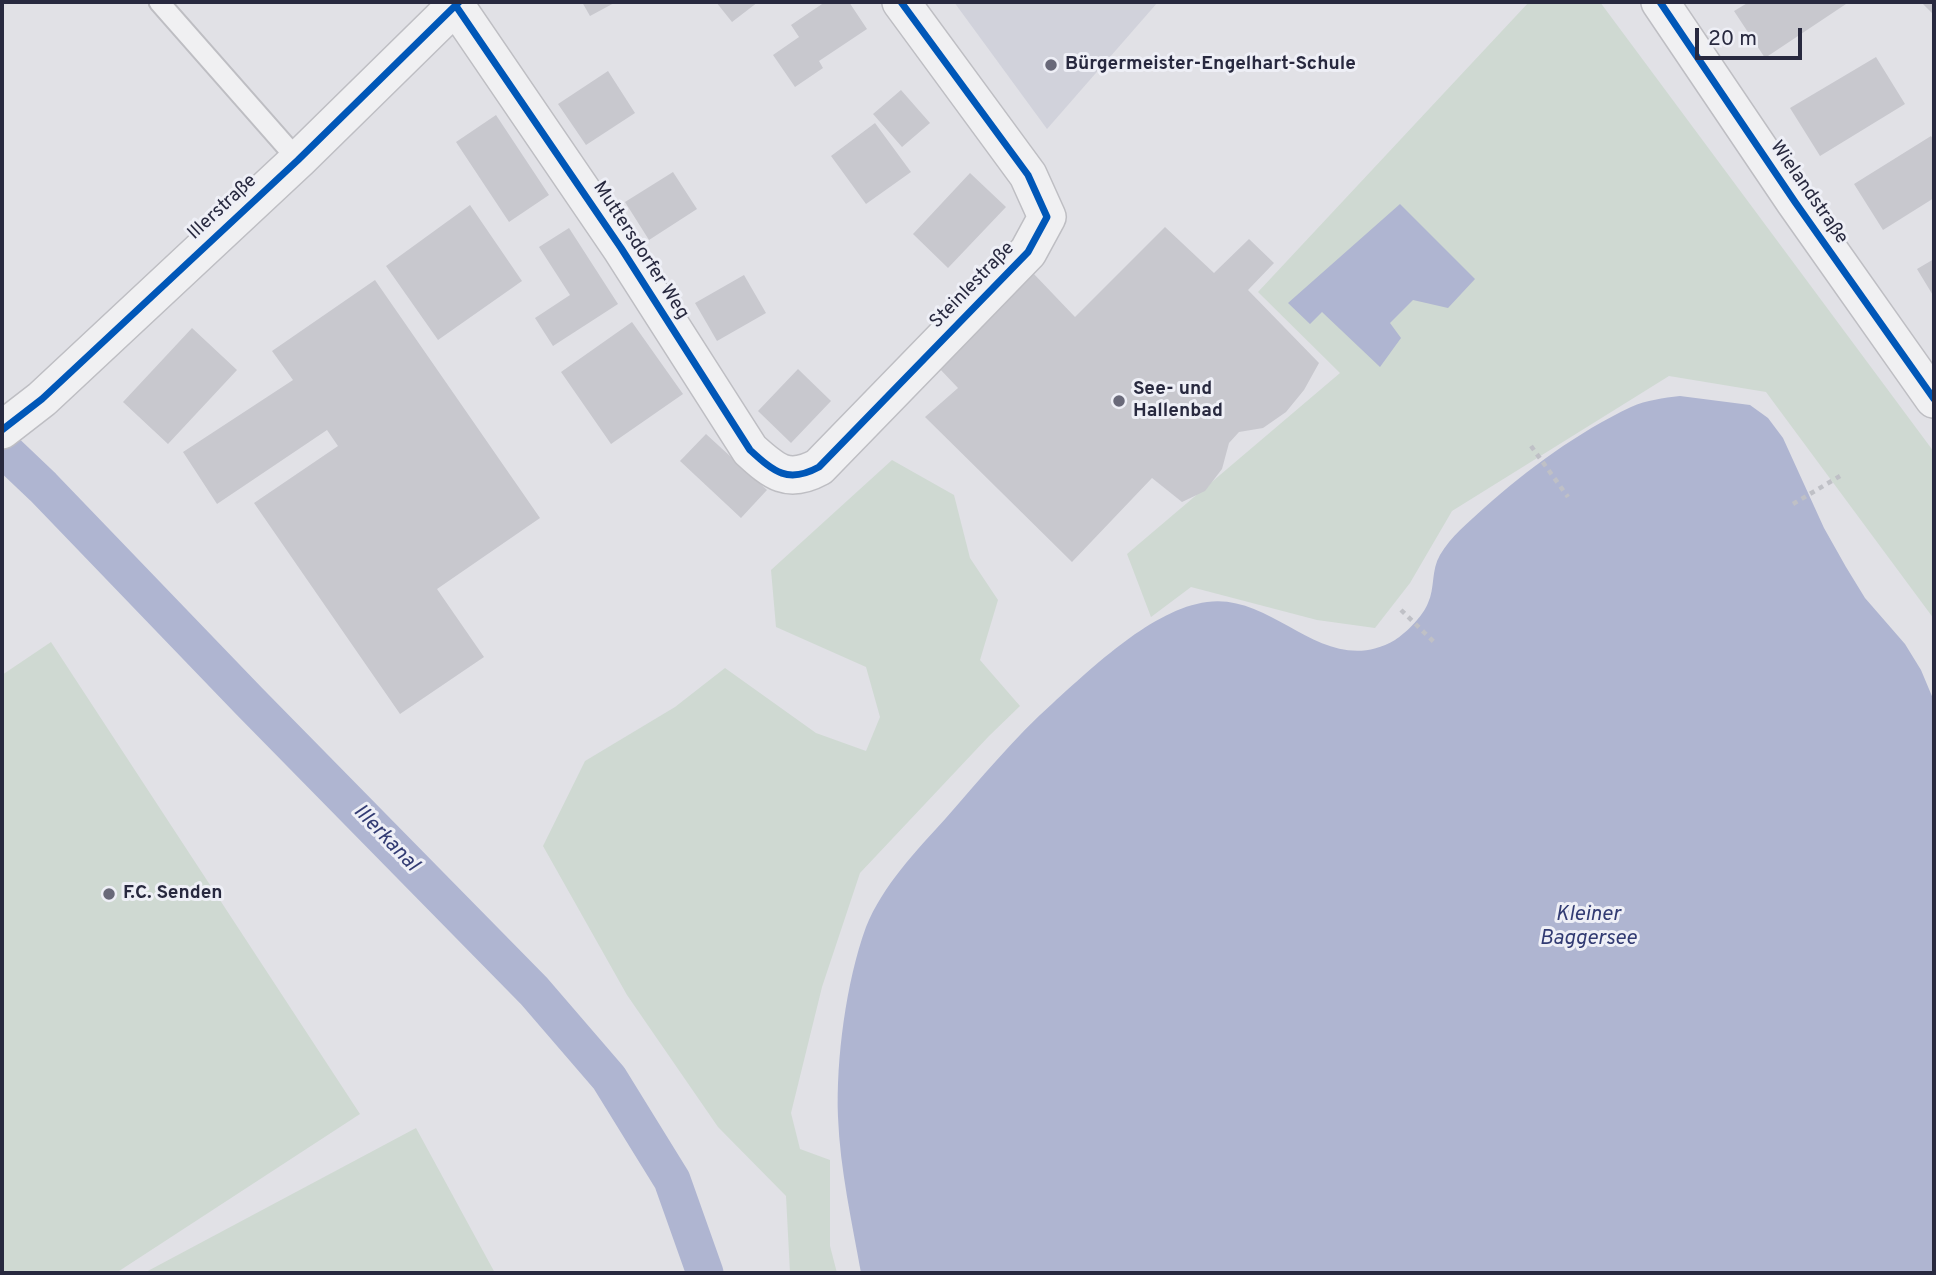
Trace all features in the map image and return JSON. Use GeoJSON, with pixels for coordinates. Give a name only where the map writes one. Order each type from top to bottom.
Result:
{"type":"FeatureCollection","features":[{"type":"Feature","properties":{"kind":"street","name":"Steinlestraße"},"geometry":{"type":"LineString","coordinates":[[819,467],[1028,252],[1047,217],[1028,175],[901,2]]}},
{"type":"Feature","properties":{"kind":"street","name":"Wielandstraße"},"geometry":{"type":"LineString","coordinates":[[1660,2],[1795,202],[1934,399]]}},
{"type":"Feature","properties":{"kind":"street","name":"Illerstraße"},"geometry":{"type":"LineString","coordinates":[[2,430],[42,399],[298,160],[458,4]]}},
{"type":"Feature","properties":{"kind":"street","name":"Muttersdorfer Weg"},"geometry":{"type":"LineString","coordinates":[[458,4],[621,248],[750,450],[767,466],[787,476],[804,475],[819,467]]}},
{"type":"Feature","properties":{"kind":"lane"},"geometry":{"type":"LineString","coordinates":[[159,2],[298,160]]}},
{"type":"Feature","properties":{"kind":"path"},"geometry":{"type":"LineString","coordinates":[[1531,446],[1568,497]]}},
{"type":"Feature","properties":{"kind":"path"},"geometry":{"type":"LineString","coordinates":[[1793,504],[1840,476]]}},
{"type":"Feature","properties":{"kind":"path"},"geometry":{"type":"LineString","coordinates":[[1401,610],[1435,643]]}},
{"type":"Feature","properties":{"kind":"shaded area","name":"Bürgermeister-Engelhart-Schule"},"geometry":{"type":"Polygon","coordinates":[[[954,2],[1158,2],[1047,129],[954,2]]]}},
{"type":"Feature","properties":{"kind":"shaded area"},"geometry":{"type":"Polygon","coordinates":[[[1529,2],[1600,2],[1934,452],[1934,619],[1766,392],[1669,376],[1452,511],[1410,583],[1375,628],[1317,620],[1191,587],[1151,617],[1127,554],[1340,373],[1258,292],[1529,2]]]}},
{"type":"Feature","properties":{"kind":"shaded area"},"geometry":{"type":"Polygon","coordinates":[[[892,460],[954,495],[970,558],[998,600],[980,660],[1020,706],[860,873],[822,987],[791,1113],[800,1149],[830,1160],[830,1246],[837,1273],[790,1273],[786,1196],[718,1127],[627,995],[543,846],[585,761],[675,707],[725,668],[816,733],[866,751],[880,717],[866,667],[776,627],[771,570],[892,460]]]}},
{"type":"Feature","properties":{"kind":"shaded area","name":"F.C. Senden"},"geometry":{"type":"Polygon","coordinates":[[[51,642],[360,1114],[116,1273],[2,1273],[2,675],[51,642]]]}},
{"type":"Feature","properties":{"kind":"shaded area"},"geometry":{"type":"Polygon","coordinates":[[[416,1128],[495,1273],[144,1273],[416,1128]]]}},
{"type":"Feature","properties":{"kind":"water"},"geometry":{"type":"Polygon","coordinates":[[[1400,204],[1475,279],[1448,308],[1413,300],[1390,323],[1401,338],[1380,367],[1322,312],[1310,324],[1288,303],[1400,204]]]}},
{"type":"Feature","properties":{"kind":"water","name":"Kleiner Baggersee"},"geometry":{"type":"Polygon","coordinates":[[[1680,396],[1750,405],[1768,418],[1783,438],[1824,528],[1846,567],[1865,598],[1905,644],[1921,670],[1934,701],[1934,1273],[861,1273],[841,1156],[838,1117],[844,1021],[859,949],[873,912],[891,883],[1011,744],[1105,657],[1145,628],[1187,607],[1207,602],[1232,602],[1255,609],[1323,643],[1346,650],[1370,650],[1395,640],[1414,624],[1426,608],[1432,591],[1435,567],[1444,548],[1501,493],[1554,452],[1611,417],[1643,403],[1680,396]]]}},
{"type":"Feature","properties":{"kind":"building"},"geometry":{"type":"Polygon","coordinates":[[[582,2],[616,2],[590,16],[582,2]]]}},
{"type":"Feature","properties":{"kind":"building"},"geometry":{"type":"Polygon","coordinates":[[[716,2],[758,2],[732,22],[716,2]]]}},
{"type":"Feature","properties":{"kind":"building"},"geometry":{"type":"Polygon","coordinates":[[[825,2],[849,2],[867,29],[819,61],[823,68],[795,87],[773,55],[799,37],[791,25],[825,2]]]}},
{"type":"Feature","properties":{"kind":"building"},"geometry":{"type":"Polygon","coordinates":[[[1749,2],[1849,2],[1765,58],[1734,11],[1749,2]]]}},
{"type":"Feature","properties":{"kind":"building"},"geometry":{"type":"Polygon","coordinates":[[[1934,2],[1934,15],[1923,4],[1934,2]]]}},
{"type":"Feature","properties":{"kind":"building"},"geometry":{"type":"Polygon","coordinates":[[[1876,57],[1905,104],[1820,156],[1790,108],[1876,57]]]}},
{"type":"Feature","properties":{"kind":"building"},"geometry":{"type":"Polygon","coordinates":[[[608,71],[635,113],[586,145],[558,104],[608,71]]]}},
{"type":"Feature","properties":{"kind":"building"},"geometry":{"type":"Polygon","coordinates":[[[901,90],[930,123],[902,147],[873,114],[901,90]]]}},
{"type":"Feature","properties":{"kind":"building"},"geometry":{"type":"Polygon","coordinates":[[[496,115],[549,195],[509,222],[456,142],[496,115]]]}},
{"type":"Feature","properties":{"kind":"building"},"geometry":{"type":"Polygon","coordinates":[[[875,123],[911,172],[866,204],[831,156],[875,123]]]}},
{"type":"Feature","properties":{"kind":"building"},"geometry":{"type":"Polygon","coordinates":[[[1931,136],[1934,141],[1934,198],[1883,230],[1854,184],[1931,136]]]}},
{"type":"Feature","properties":{"kind":"building"},"geometry":{"type":"Polygon","coordinates":[[[673,172],[697,209],[649,240],[625,202],[673,172]]]}},
{"type":"Feature","properties":{"kind":"building"},"geometry":{"type":"Polygon","coordinates":[[[970,173],[1006,207],[948,268],[913,234],[970,173]]]}},
{"type":"Feature","properties":{"kind":"building"},"geometry":{"type":"Polygon","coordinates":[[[470,205],[522,281],[438,340],[386,266],[470,205]]]}},
{"type":"Feature","properties":{"kind":"building","name":"See- und Hallenbad"},"geometry":{"type":"Polygon","coordinates":[[[1165,227],[1214,273],[1249,239],[1274,263],[1248,290],[1319,363],[1304,390],[1286,412],[1263,428],[1239,432],[1229,443],[1222,469],[1205,491],[1182,502],[1152,478],[1072,562],[925,417],[958,388],[938,367],[1033,273],[1075,317],[1165,227]]]}},
{"type":"Feature","properties":{"kind":"building"},"geometry":{"type":"Polygon","coordinates":[[[569,228],[618,304],[553,346],[535,318],[570,295],[539,247],[569,228]]]}},
{"type":"Feature","properties":{"kind":"building"},"geometry":{"type":"Polygon","coordinates":[[[1934,259],[1934,297],[1917,269],[1934,259]]]}},
{"type":"Feature","properties":{"kind":"building"},"geometry":{"type":"Polygon","coordinates":[[[744,275],[766,313],[717,341],[695,303],[744,275]]]}},
{"type":"Feature","properties":{"kind":"building"},"geometry":{"type":"Polygon","coordinates":[[[375,280],[540,518],[437,589],[484,657],[400,714],[254,503],[338,446],[327,430],[217,504],[183,452],[293,380],[272,351],[375,280]]]}},
{"type":"Feature","properties":{"kind":"building"},"geometry":{"type":"Polygon","coordinates":[[[632,322],[683,394],[611,444],[561,372],[632,322]]]}},
{"type":"Feature","properties":{"kind":"building"},"geometry":{"type":"Polygon","coordinates":[[[192,328],[237,370],[168,444],[123,402],[192,328]]]}},
{"type":"Feature","properties":{"kind":"building"},"geometry":{"type":"Polygon","coordinates":[[[798,369],[831,401],[791,443],[758,411],[798,369]]]}},
{"type":"Feature","properties":{"kind":"building"},"geometry":{"type":"Polygon","coordinates":[[[706,434],[767,490],[741,518],[680,461],[706,434]]]}},
{"type":"Feature","properties":{"kind":"waterway","name":"Illerkanal"},"geometry":{"type":"LineString","coordinates":[[2,448],[534,991],[609,1078],[672,1180],[705,1273]]}},
{"type":"Feature","properties":{"kind":"cycle path"},"geometry":{"type":"LineString","coordinates":[[2,430],[42,399],[298,160],[459,2]]}},
{"type":"Feature","properties":{"kind":"cycle path"},"geometry":{"type":"LineString","coordinates":[[456,6],[621,248],[750,450],[774,470],[799,475],[819,467],[1028,252],[1047,217],[1028,175],[901,2]]}},
{"type":"Feature","properties":{"kind":"cycle path"},"geometry":{"type":"LineString","coordinates":[[1660,2],[1795,202],[1934,399]]}},
{"type":"Feature","properties":{"kind":"place","name":"Bürgermeister-Engelhart-Schule"},"geometry":{"type":"Point","coordinates":[1051,65]}},
{"type":"Feature","properties":{"kind":"place","name":"See- und Hallenbad"},"geometry":{"type":"Point","coordinates":[1119,401]}},
{"type":"Feature","properties":{"kind":"place","name":"F.C. Senden"},"geometry":{"type":"Point","coordinates":[109,894]}}]}
